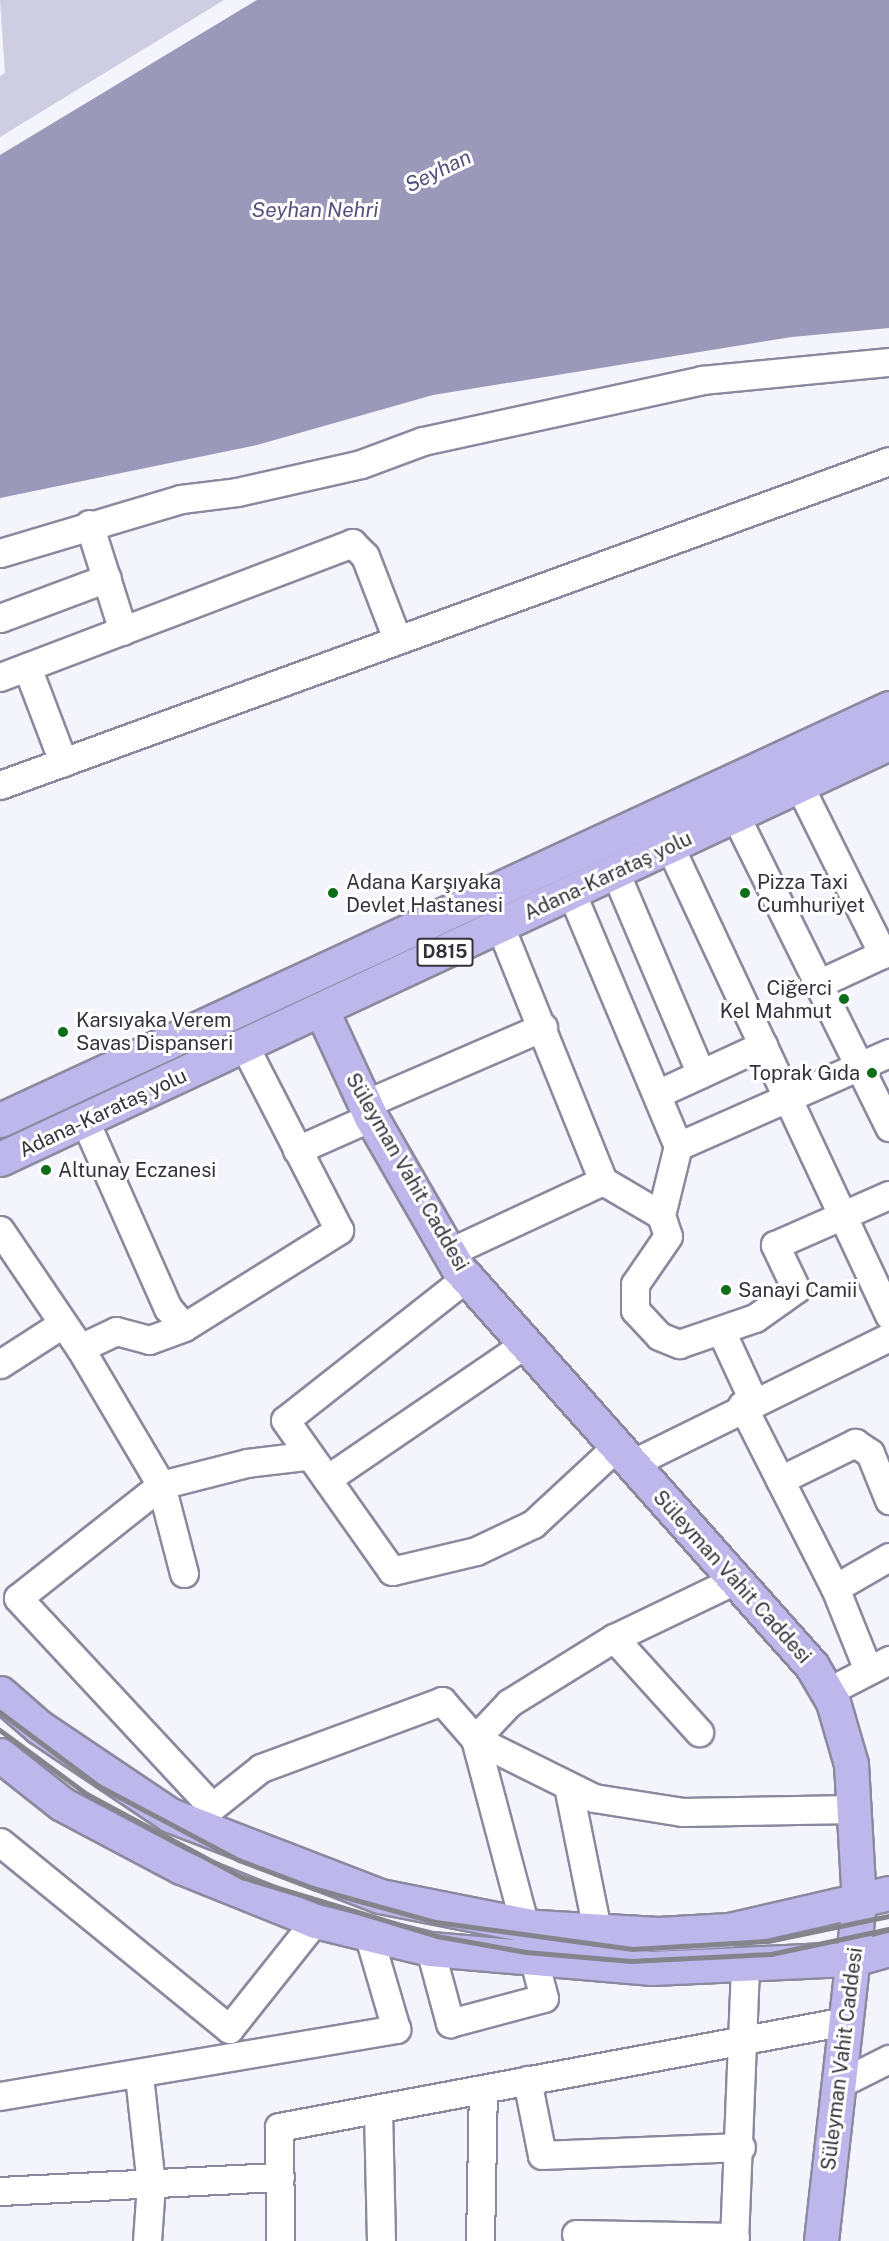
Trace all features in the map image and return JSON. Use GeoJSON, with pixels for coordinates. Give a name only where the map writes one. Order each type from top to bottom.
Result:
{"type":"FeatureCollection","features":[{"type":"Feature","properties":{"kind":"main road","name":"Adana-Karataş yolu"},"geometry":{"type":"LineString","coordinates":[[0,1120],[889,708]]}},
{"type":"Feature","properties":{"kind":"main road","name":"Adana-Karataş yolu"},"geometry":{"type":"LineString","coordinates":[[0,1159],[616,874],[736,817],[798,783],[889,743]]}},
{"type":"Feature","properties":{"kind":"main road","name":"Süleyman Vahit Caddesi"},"geometry":{"type":"LineString","coordinates":[[322,1011],[368,1111],[458,1265],[525,1344],[812,1666],[827,1692],[851,1764],[854,1809],[874,1897],[854,1959],[820,2241]]}},
{"type":"Feature","properties":{"kind":"main road"},"geometry":{"type":"LineString","coordinates":[[0,1693],[39,1727],[170,1815],[380,1896],[527,1925],[599,1930],[729,1930],[874,1897]]}},
{"type":"Feature","properties":{"kind":"main road"},"geometry":{"type":"LineString","coordinates":[[0,1755],[72,1809],[182,1866],[315,1921],[430,1949],[604,1967],[745,1966],[854,1959],[889,1949]]}},
{"type":"Feature","properties":{"kind":"street"},"geometry":{"type":"LineString","coordinates":[[0,553],[89,524],[181,499],[237,492],[361,464],[423,441],[702,380],[889,362]]}},
{"type":"Feature","properties":{"kind":"street"},"geometry":{"type":"LineString","coordinates":[[0,785],[889,461]]}},
{"type":"Feature","properties":{"kind":"street"},"geometry":{"type":"LineString","coordinates":[[89,524],[123,631]]}},
{"type":"Feature","properties":{"kind":"street"},"geometry":{"type":"LineString","coordinates":[[0,677],[352,543],[365,556],[397,639]]}},
{"type":"Feature","properties":{"kind":"street"},"geometry":{"type":"LineString","coordinates":[[0,618],[107,578]]}},
{"type":"Feature","properties":{"kind":"street"},"geometry":{"type":"LineString","coordinates":[[27,667],[63,762]]}},
{"type":"Feature","properties":{"kind":"street"},"geometry":{"type":"LineString","coordinates":[[798,783],[886,952],[820,983]]}},
{"type":"Feature","properties":{"kind":"street"},"geometry":{"type":"LineString","coordinates":[[736,817],[820,983],[889,1127]]}},
{"type":"Feature","properties":{"kind":"street"},"geometry":{"type":"LineString","coordinates":[[670,847],[889,1315]]}},
{"type":"Feature","properties":{"kind":"street"},"geometry":{"type":"LineString","coordinates":[[616,874],[701,1074]]}},
{"type":"Feature","properties":{"kind":"street"},"geometry":{"type":"LineString","coordinates":[[572,894],[678,1146],[661,1215],[668,1236],[635,1284],[635,1310],[659,1336],[679,1344],[722,1333],[796,1289],[775,1245],[889,1194]]}},
{"type":"Feature","properties":{"kind":"street"},"geometry":{"type":"LineString","coordinates":[[500,926],[543,1027],[603,1181],[661,1215]]}},
{"type":"Feature","properties":{"kind":"street"},"geometry":{"type":"LineString","coordinates":[[297,1150],[368,1111],[543,1027]]}},
{"type":"Feature","properties":{"kind":"street"},"geometry":{"type":"LineString","coordinates":[[657,1094],[763,1045]]}},
{"type":"Feature","properties":{"kind":"street"},"geometry":{"type":"LineString","coordinates":[[80,1348],[116,1331],[149,1340],[184,1327],[339,1230],[245,1047]]}},
{"type":"Feature","properties":{"kind":"street"},"geometry":{"type":"LineString","coordinates":[[678,1146],[889,1053]]}},
{"type":"Feature","properties":{"kind":"street"},"geometry":{"type":"LineString","coordinates":[[85,1121],[168,1308],[184,1327]]}},
{"type":"Feature","properties":{"kind":"street"},"geometry":{"type":"LineString","coordinates":[[603,1181],[458,1265],[285,1420],[305,1456],[327,1479],[392,1571],[476,1551],[533,1524],[624,1455],[747,1403],[889,1337]]}},
{"type":"Feature","properties":{"kind":"street"},"geometry":{"type":"LineString","coordinates":[[0,1230],[80,1348],[161,1485],[184,1573]]}},
{"type":"Feature","properties":{"kind":"street"},"geometry":{"type":"LineString","coordinates":[[0,1364],[62,1324]]}},
{"type":"Feature","properties":{"kind":"street"},"geometry":{"type":"LineString","coordinates":[[722,1333],[747,1403],[780,1480],[835,1588],[879,1665],[827,1692]]}},
{"type":"Feature","properties":{"kind":"street"},"geometry":{"type":"LineString","coordinates":[[327,1479],[525,1344]]}},
{"type":"Feature","properties":{"kind":"street"},"geometry":{"type":"LineString","coordinates":[[780,1480],[855,1443],[870,1453],[887,1488]]}},
{"type":"Feature","properties":{"kind":"street"},"geometry":{"type":"LineString","coordinates":[[305,1456],[247,1463],[161,1485],[18,1598],[212,1807],[261,1768],[442,1701],[475,1740],[594,1798],[682,1812],[854,1809]]}},
{"type":"Feature","properties":{"kind":"street"},"geometry":{"type":"LineString","coordinates":[[835,1588],[889,1557]]}},
{"type":"Feature","properties":{"kind":"street"},"geometry":{"type":"LineString","coordinates":[[475,1740],[508,1703],[614,1638],[735,1580]]}},
{"type":"Feature","properties":{"kind":"street"},"geometry":{"type":"LineString","coordinates":[[614,1638],[699,1732]]}},
{"type":"Feature","properties":{"kind":"street"},"geometry":{"type":"LineString","coordinates":[[430,1949],[450,2023],[544,1998],[527,1925],[475,1740]]}},
{"type":"Feature","properties":{"kind":"street"},"geometry":{"type":"LineString","coordinates":[[568,1786],[599,1930],[604,1967]]}},
{"type":"Feature","properties":{"kind":"street"},"geometry":{"type":"LineString","coordinates":[[0,1842],[229,2029],[315,1921]]}},
{"type":"Feature","properties":{"kind":"street"},"geometry":{"type":"LineString","coordinates":[[0,2096],[139,2076],[396,2029],[368,1933]]}},
{"type":"Feature","properties":{"kind":"street"},"geometry":{"type":"LineString","coordinates":[[576,2234],[734,2239],[746,2038],[745,1966]]}},
{"type":"Feature","properties":{"kind":"street"},"geometry":{"type":"LineString","coordinates":[[280,2241],[279,2127],[846,2021]]}},
{"type":"Feature","properties":{"kind":"street"},"geometry":{"type":"LineString","coordinates":[[838,2084],[889,2059]]}},
{"type":"Feature","properties":{"kind":"street"},"geometry":{"type":"LineString","coordinates":[[139,2076],[151,2184],[147,2241]]}},
{"type":"Feature","properties":{"kind":"street"},"geometry":{"type":"LineString","coordinates":[[527,2080],[542,2155],[741,2146]]}},
{"type":"Feature","properties":{"kind":"street"},"geometry":{"type":"LineString","coordinates":[[480,2241],[483,2089]]}},
{"type":"Feature","properties":{"kind":"street"},"geometry":{"type":"LineString","coordinates":[[378,2109],[381,2241]]}},
{"type":"Feature","properties":{"kind":"street"},"geometry":{"type":"LineString","coordinates":[[0,2191],[280,2177]]}},
{"type":"Feature","properties":{"kind":"shaded area"},"geometry":{"type":"Polygon","coordinates":[[[0,0],[224,0],[0,137],[0,76],[5,73],[0,0]]]}},
{"type":"Feature","properties":{"kind":"water","name":"Seyhan Nehri"},"geometry":{"type":"Polygon","coordinates":[[[257,0],[889,0],[889,328],[792,337],[433,395],[257,445],[0,498],[0,155],[257,0]]]}},
{"type":"Feature","properties":{"kind":"railway"},"geometry":{"type":"LineString","coordinates":[[0,1712],[99,1786],[239,1860],[313,1888],[436,1922],[632,1949],[768,1941],[889,1916]]}},
{"type":"Feature","properties":{"kind":"railway"},"geometry":{"type":"LineString","coordinates":[[0,1730],[87,1794],[242,1877],[437,1936],[526,1952],[631,1961],[771,1954],[889,1929]]}},
{"type":"Feature","properties":{"kind":"place","name":"Adana Karşıyaka Devlet Hastanesi"},"geometry":{"type":"Point","coordinates":[333,893]}},
{"type":"Feature","properties":{"kind":"place","name":"Pizza Taxi Cumhuriyet"},"geometry":{"type":"Point","coordinates":[745,893]}},
{"type":"Feature","properties":{"kind":"place","name":"Ciğerci Kel Mahmut"},"geometry":{"type":"Point","coordinates":[844,999]}},
{"type":"Feature","properties":{"kind":"place","name":"Karsıyaka Verem Savas Dispanseri"},"geometry":{"type":"Point","coordinates":[63,1032]}},
{"type":"Feature","properties":{"kind":"place","name":"Toprak Gıda"},"geometry":{"type":"Point","coordinates":[872,1073]}},
{"type":"Feature","properties":{"kind":"place","name":"Altunay Eczanesi"},"geometry":{"type":"Point","coordinates":[46,1170]}},
{"type":"Feature","properties":{"kind":"place","name":"Sanayi Camii"},"geometry":{"type":"Point","coordinates":[726,1290]}},
{"type":"Feature","properties":{"kind":"water label","name":"Seyhan"},"geometry":{"type":"Point","coordinates":[438,171]}}]}
